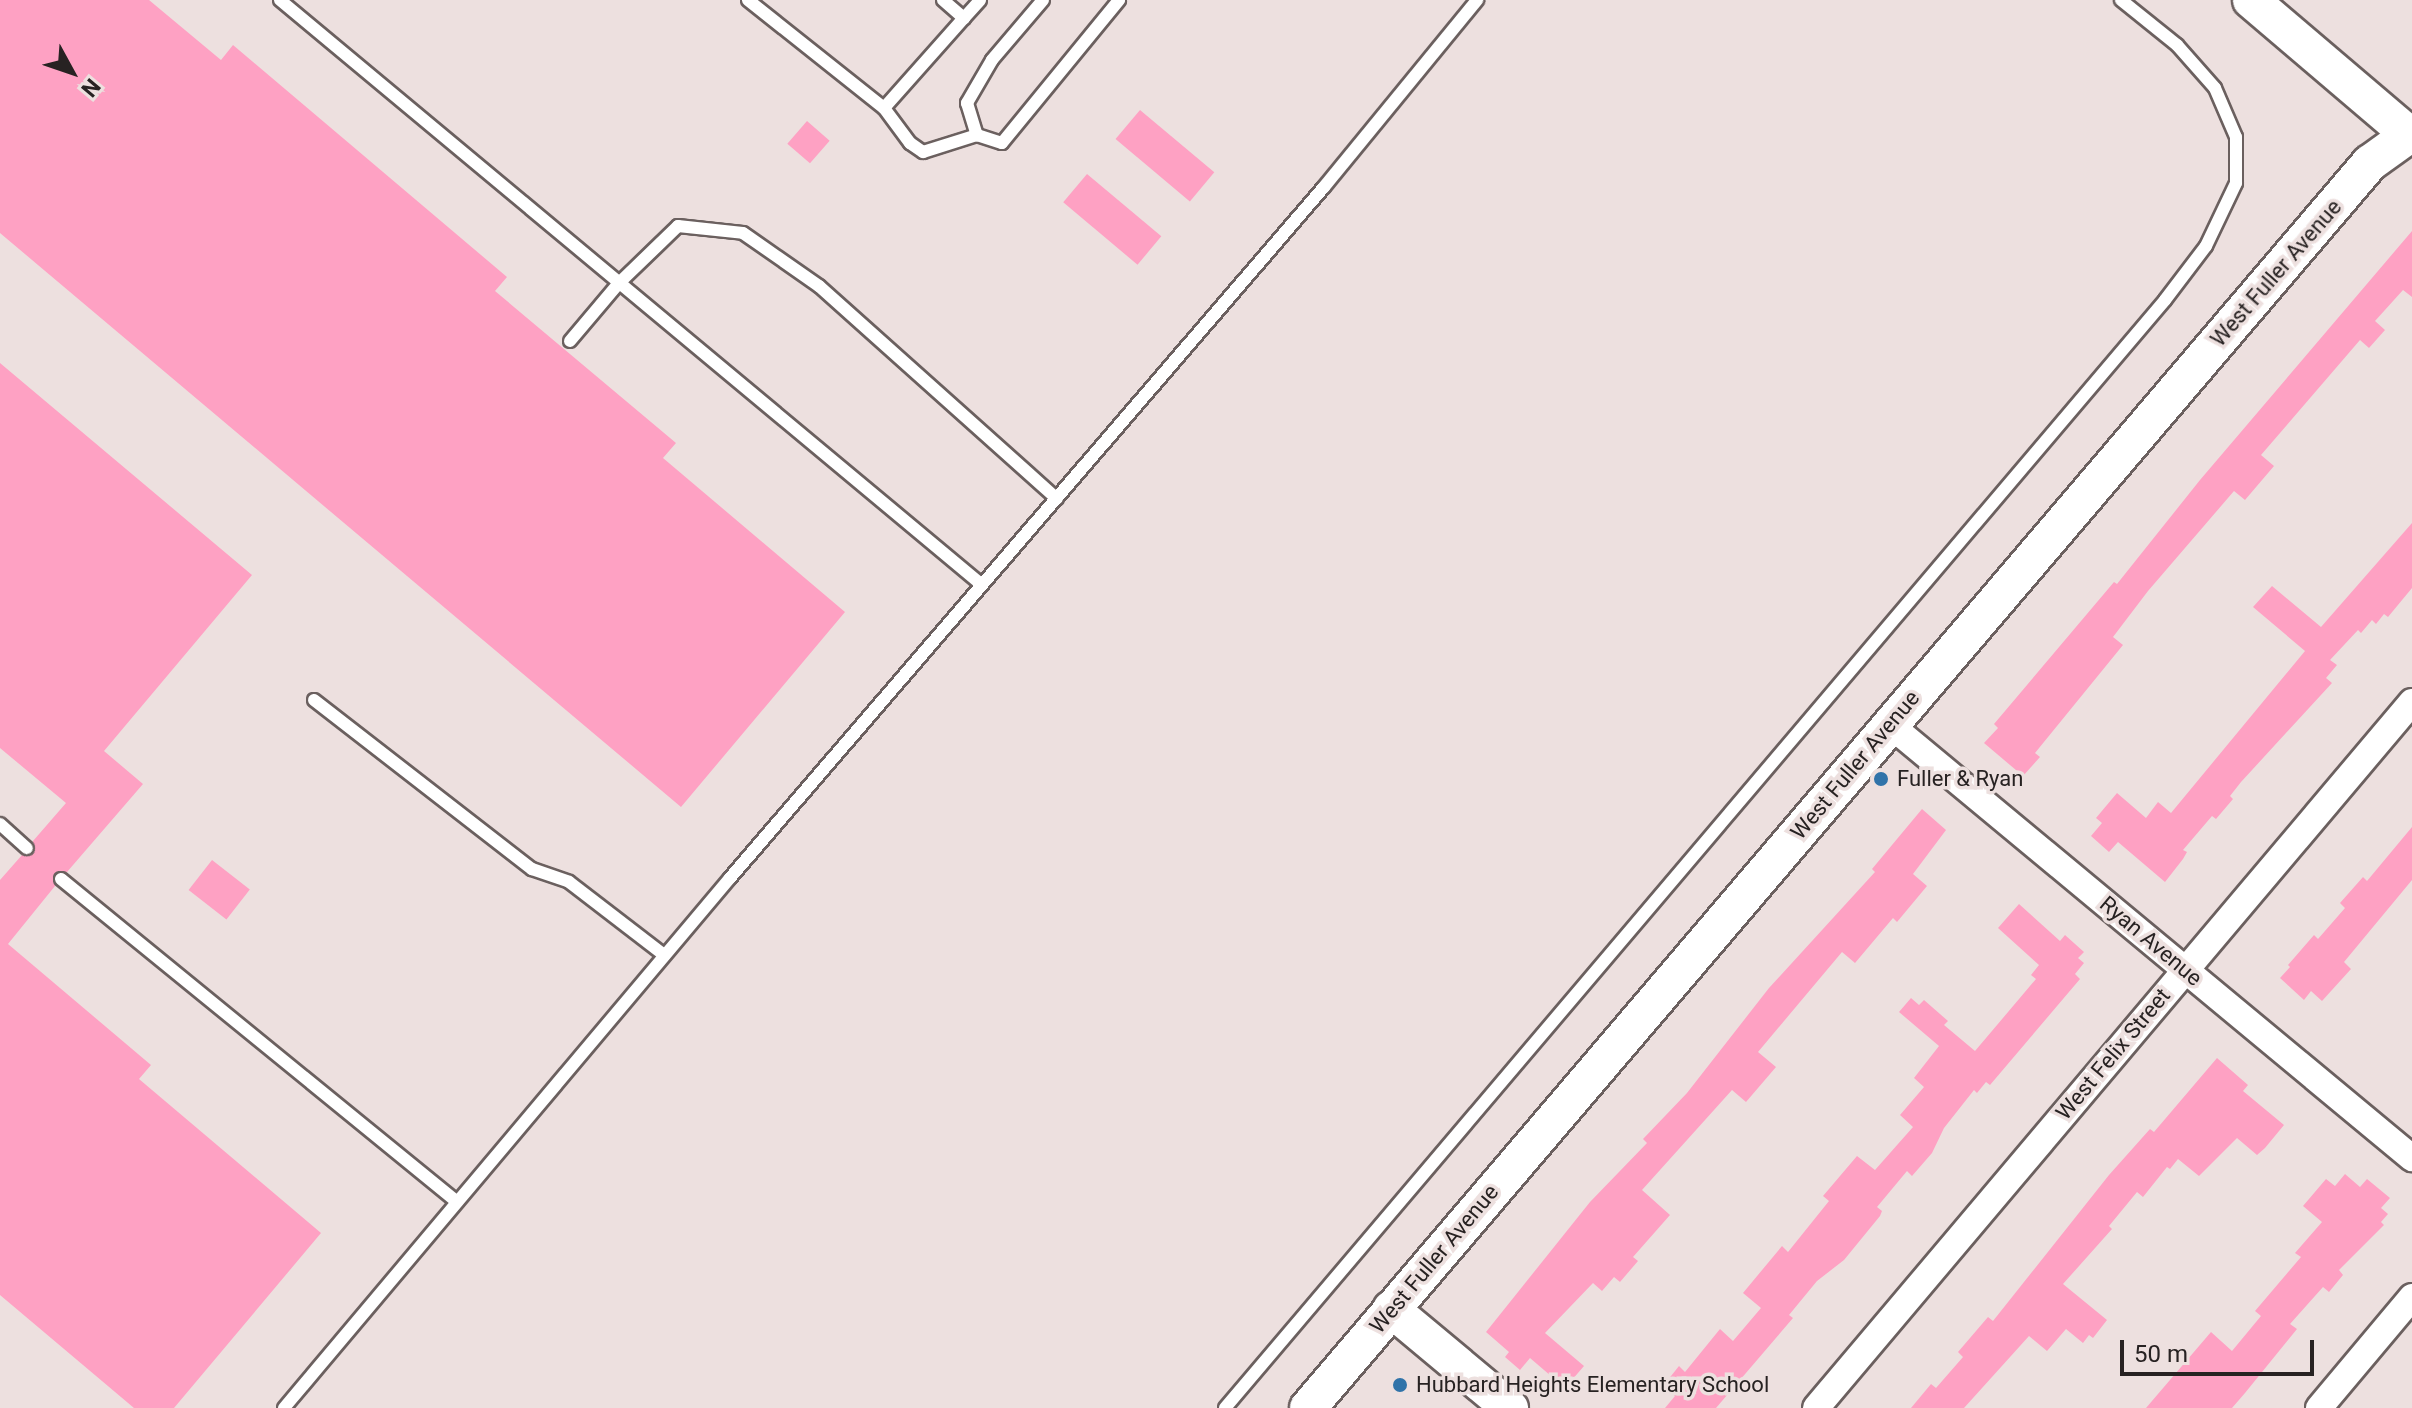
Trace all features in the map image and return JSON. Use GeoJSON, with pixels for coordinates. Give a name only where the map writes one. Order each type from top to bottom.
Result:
{"type":"FeatureCollection","features":[{"type":"Feature","properties":{"kind":"street"},"geometry":{"type":"LineString","coordinates":[[2251,0],[2411,135]]}},
{"type":"Feature","properties":{"kind":"street","name":"West Fuller Avenue"},"geometry":{"type":"LineString","coordinates":[[1308,1408],[2370,163],[2411,135]]}},
{"type":"Feature","properties":{"kind":"street","name":"West Felix Street"},"geometry":{"type":"LineString","coordinates":[[1816,1408],[2412,702]]}},
{"type":"Feature","properties":{"kind":"street","name":"Ryan Avenue"},"geometry":{"type":"LineString","coordinates":[[1889,724],[2412,1158]]}},
{"type":"Feature","properties":{"kind":"street"},"geometry":{"type":"LineString","coordinates":[[2319,1408],[2412,1297]]}},
{"type":"Feature","properties":{"kind":"street"},"geometry":{"type":"LineString","coordinates":[[1391,1309],[1510,1408]]}},
{"type":"Feature","properties":{"kind":"lane"},"geometry":{"type":"LineString","coordinates":[[280,0],[981,584]]}},
{"type":"Feature","properties":{"kind":"lane"},"geometry":{"type":"LineString","coordinates":[[748,0],[884,108],[910,143],[923,152],[977,135],[1002,143],[1119,0]]}},
{"type":"Feature","properties":{"kind":"lane"},"geometry":{"type":"LineString","coordinates":[[943,0],[964,18]]}},
{"type":"Feature","properties":{"kind":"lane"},"geometry":{"type":"LineString","coordinates":[[884,108],[980,0]]}},
{"type":"Feature","properties":{"kind":"lane"},"geometry":{"type":"LineString","coordinates":[[977,135],[967,103],[992,60],[1043,0]]}},
{"type":"Feature","properties":{"kind":"lane"},"geometry":{"type":"LineString","coordinates":[[284,1408],[664,955],[1324,187],[1477,0]]}},
{"type":"Feature","properties":{"kind":"lane"},"geometry":{"type":"LineString","coordinates":[[1225,1408],[2165,300],[2206,246],[2236,183],[2236,137],[2215,88],[2177,45],[2121,0]]}},
{"type":"Feature","properties":{"kind":"lane"},"geometry":{"type":"LineString","coordinates":[[570,341],[619,283],[678,226],[743,233],[819,286],[1057,499]]}},
{"type":"Feature","properties":{"kind":"lane"},"geometry":{"type":"LineString","coordinates":[[314,700],[532,869],[569,882],[664,955]]}},
{"type":"Feature","properties":{"kind":"lane"},"geometry":{"type":"LineString","coordinates":[[0,824],[27,848]]}},
{"type":"Feature","properties":{"kind":"lane"},"geometry":{"type":"LineString","coordinates":[[61,879],[456,1201]]}},
{"type":"Feature","properties":{"kind":"building"},"geometry":{"type":"Polygon","coordinates":[[[0,0],[149,0],[221,60],[233,45],[507,277],[495,291],[676,443],[663,458],[845,612],[681,807],[0,233],[0,0]]]}},
{"type":"Feature","properties":{"kind":"building"},"geometry":{"type":"Polygon","coordinates":[[[1140,110],[1214,172],[1190,201],[1116,139],[1140,110]]]}},
{"type":"Feature","properties":{"kind":"building"},"geometry":{"type":"Polygon","coordinates":[[[807,121],[830,141],[810,163],[787,144],[807,121]]]}},
{"type":"Feature","properties":{"kind":"building"},"geometry":{"type":"Polygon","coordinates":[[[1087,174],[1161,236],[1138,265],[1063,202],[1087,174]]]}},
{"type":"Feature","properties":{"kind":"building"},"geometry":{"type":"Polygon","coordinates":[[[2412,231],[2412,297],[2403,290],[2375,321],[2385,330],[2369,348],[2360,340],[2261,455],[2274,466],[2245,500],[2234,491],[2148,591],[2113,637],[2123,645],[2035,753],[2040,757],[2023,776],[1984,743],[1998,728],[1994,724],[2114,582],[2117,584],[2200,480],[2412,231]]]}},
{"type":"Feature","properties":{"kind":"building"},"geometry":{"type":"Polygon","coordinates":[[[0,363],[252,575],[104,751],[143,784],[67,872],[55,873],[55,886],[8,944],[151,1065],[139,1079],[321,1233],[174,1408],[134,1408],[0,1295],[0,880],[22,855],[34,853],[33,841],[66,803],[0,748],[0,363]]]}},
{"type":"Feature","properties":{"kind":"building"},"geometry":{"type":"Polygon","coordinates":[[[2412,523],[2412,588],[2388,617],[2384,614],[2376,624],[2372,620],[2361,633],[2358,630],[2330,660],[2337,665],[2326,678],[2332,683],[2241,782],[2230,796],[2233,799],[2216,819],[2212,816],[2183,850],[2187,852],[2165,882],[2118,842],[2109,852],[2091,836],[2102,823],[2096,818],[2117,793],[2146,818],[2158,802],[2171,813],[2305,651],[2253,607],[2272,586],[2321,627],[2412,523]]]}},
{"type":"Feature","properties":{"kind":"building"},"geometry":{"type":"Polygon","coordinates":[[[1922,809],[1946,830],[1913,874],[1927,886],[1897,922],[1893,918],[1855,963],[1842,952],[1758,1052],[1776,1067],[1746,1102],[1732,1090],[1642,1190],[1670,1215],[1633,1257],[1638,1261],[1620,1282],[1614,1277],[1602,1291],[1593,1283],[1545,1333],[1584,1366],[1565,1388],[1530,1358],[1520,1370],[1505,1357],[1509,1352],[1486,1332],[1590,1202],[1647,1143],[1643,1139],[1687,1093],[1769,988],[1875,872],[1872,869],[1922,809]]]}},
{"type":"Feature","properties":{"kind":"building"},"geometry":{"type":"Polygon","coordinates":[[[2412,827],[2412,880],[2344,962],[2351,969],[2322,1001],[2311,991],[2304,1000],[2280,978],[2290,967],[2288,965],[2314,935],[2318,939],[2345,908],[2340,903],[2363,877],[2367,881],[2412,827]]]}},
{"type":"Feature","properties":{"kind":"building"},"geometry":{"type":"Polygon","coordinates":[[[212,860],[250,890],[226,919],[189,890],[212,860]]]}},
{"type":"Feature","properties":{"kind":"building"},"geometry":{"type":"Polygon","coordinates":[[[2019,904],[2060,941],[2065,935],[2084,952],[2078,958],[2084,963],[2075,974],[2080,979],[1990,1085],[1986,1082],[1977,1093],[1974,1090],[1944,1128],[1932,1153],[1912,1176],[1907,1171],[1877,1207],[1882,1211],[1880,1216],[1844,1260],[1817,1281],[1789,1315],[1793,1318],[1716,1408],[1665,1408],[1675,1396],[1663,1386],[1679,1366],[1685,1372],[1720,1329],[1733,1341],[1761,1308],[1743,1293],[1782,1246],[1788,1252],[1829,1201],[1823,1196],[1857,1156],[1875,1170],[1913,1127],[1900,1115],[1924,1087],[1914,1078],[1939,1046],[1899,1012],[1911,998],[1919,1005],[1924,1000],[1948,1021],[1944,1025],[1975,1051],[2036,979],[2031,975],[2039,965],[1998,928],[2019,904]]]}},
{"type":"Feature","properties":{"kind":"building"},"geometry":{"type":"Polygon","coordinates":[[[2217,1058],[2248,1085],[2243,1091],[2284,1125],[2265,1148],[2257,1155],[2237,1138],[2199,1176],[2178,1159],[2170,1169],[2167,1167],[2143,1197],[2137,1192],[2109,1226],[2112,1229],[2063,1284],[2107,1320],[2093,1338],[2089,1335],[2083,1343],[2066,1329],[2047,1351],[2029,1336],[1964,1408],[1911,1408],[1931,1384],[1936,1388],[1963,1357],[1958,1352],[1988,1317],[1993,1321],[2109,1175],[2150,1129],[2154,1132],[2217,1058]]]}},
{"type":"Feature","properties":{"kind":"building"},"geometry":{"type":"Polygon","coordinates":[[[2345,1174],[2360,1187],[2367,1179],[2390,1198],[2381,1208],[2388,1214],[2381,1222],[2384,1225],[2339,1270],[2343,1275],[2329,1292],[2323,1287],[2290,1324],[2297,1329],[2245,1393],[2232,1408],[2146,1408],[2211,1332],[2232,1351],[2261,1316],[2255,1311],[2301,1257],[2295,1253],[2322,1222],[2303,1206],[2326,1179],[2335,1186],[2345,1174]]]}},
{"type":"Feature","properties":{"kind":"place","name":"Fuller & Ryan"},"geometry":{"type":"Point","coordinates":[1881,779]}},
{"type":"Feature","properties":{"kind":"place","name":"Hubbard Heights Elementary School"},"geometry":{"type":"Point","coordinates":[1400,1385]}}]}
